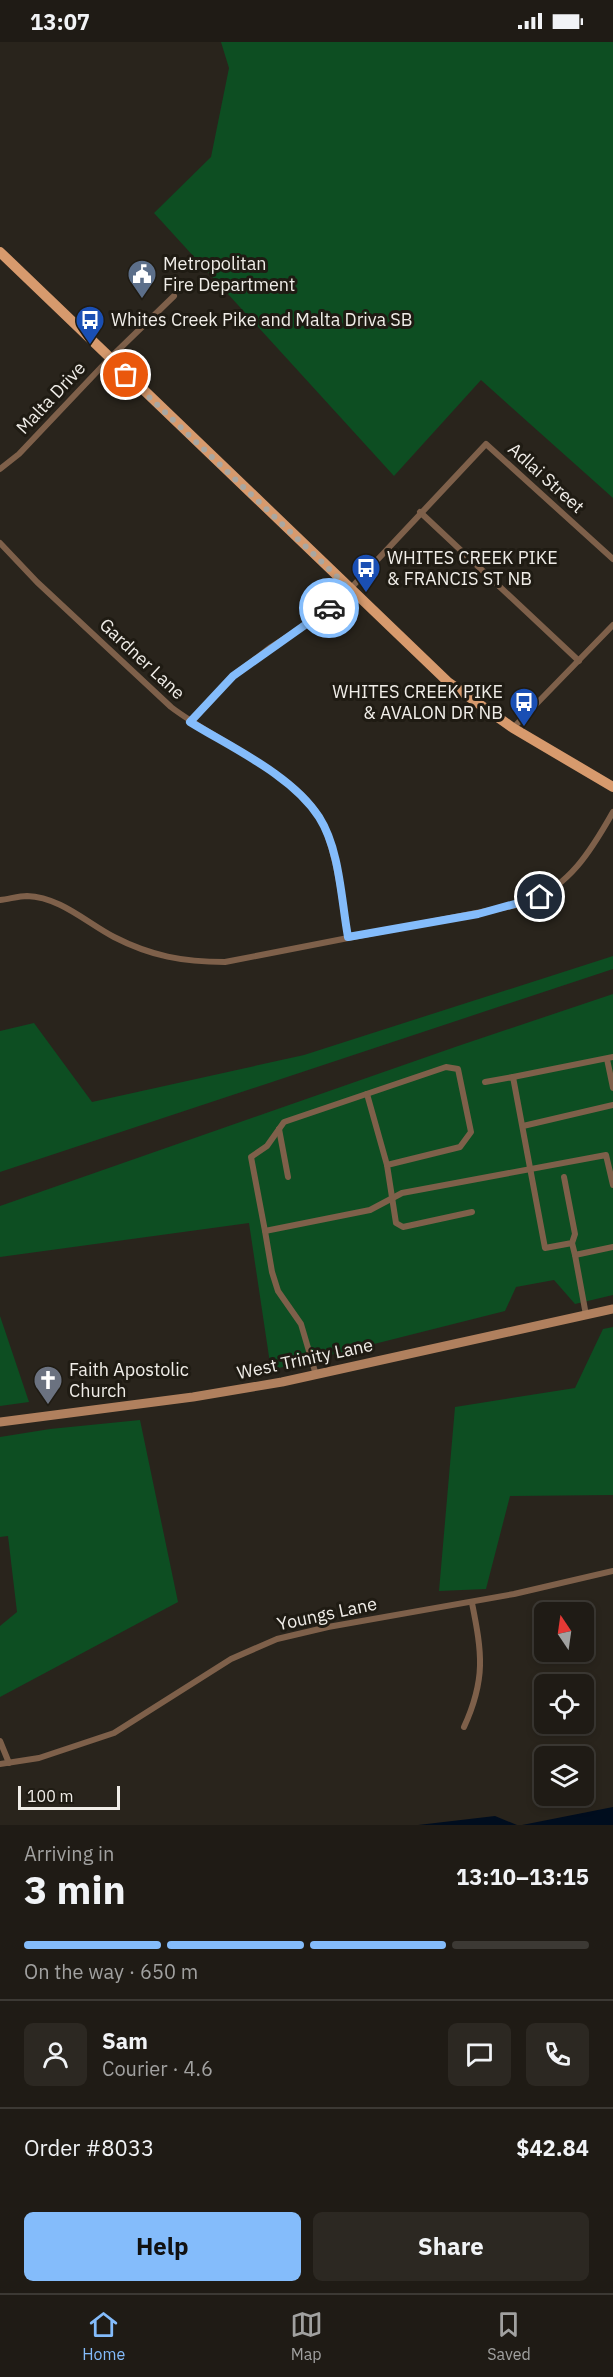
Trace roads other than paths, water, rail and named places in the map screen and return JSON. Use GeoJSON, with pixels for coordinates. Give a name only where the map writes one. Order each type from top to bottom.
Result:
{"type":"FeatureCollection","features":[{"type":"Feature","properties":{"kind":"main road"},"geometry":{"type":"LineString","coordinates":[[0,252],[448,682],[513,728],[613,787]]}},
{"type":"Feature","properties":{"kind":"main road","name":"West Trinity Lane"},"geometry":{"type":"LineString","coordinates":[[0,1422],[194,1397],[316,1375],[613,1309]]}},
{"type":"Feature","properties":{"kind":"street","name":"Malta Drive"},"geometry":{"type":"LineString","coordinates":[[0,469],[19,454],[109,359],[174,296]]}},
{"type":"Feature","properties":{"kind":"street","name":"Adlai Street"},"geometry":{"type":"LineString","coordinates":[[420,512],[486,444],[613,559]]}},
{"type":"Feature","properties":{"kind":"street"},"geometry":{"type":"LineString","coordinates":[[190,722],[233,676],[271,647],[317,618],[350,589],[420,512],[579,661]]}},
{"type":"Feature","properties":{"kind":"street","name":"Gardner Lane"},"geometry":{"type":"LineString","coordinates":[[0,543],[146,684],[190,722],[289,783],[320,818],[333,851],[348,937]]}},
{"type":"Feature","properties":{"kind":"street"},"geometry":{"type":"LineString","coordinates":[[513,728],[613,625]]}},
{"type":"Feature","properties":{"kind":"street"},"geometry":{"type":"LineString","coordinates":[[0,900],[28,896],[59,904],[114,937],[148,952],[187,962],[225,962],[478,914],[540,897],[565,881],[584,860],[613,812]]}},
{"type":"Feature","properties":{"kind":"street"},"geometry":{"type":"LineString","coordinates":[[485,1082],[610,1058],[613,1088]]}},
{"type":"Feature","properties":{"kind":"street"},"geometry":{"type":"LineString","coordinates":[[316,1375],[301,1324],[278,1291],[272,1272],[251,1157],[267,1146],[284,1122],[446,1066],[458,1069],[471,1132],[466,1140],[460,1147],[387,1165]]}},
{"type":"Feature","properties":{"kind":"street"},"geometry":{"type":"LineString","coordinates":[[513,1077],[545,1248],[572,1243]]}},
{"type":"Feature","properties":{"kind":"street"},"geometry":{"type":"LineString","coordinates":[[367,1094],[387,1165],[396,1223],[403,1227],[472,1212]]}},
{"type":"Feature","properties":{"kind":"street"},"geometry":{"type":"LineString","coordinates":[[523,1126],[613,1105]]}},
{"type":"Feature","properties":{"kind":"street"},"geometry":{"type":"LineString","coordinates":[[279,1129],[288,1177]]}},
{"type":"Feature","properties":{"kind":"street"},"geometry":{"type":"LineString","coordinates":[[265,1231],[370,1210],[402,1193],[610,1154],[613,1185]]}},
{"type":"Feature","properties":{"kind":"street"},"geometry":{"type":"LineString","coordinates":[[564,1177],[575,1234],[572,1243],[586,1315]]}},
{"type":"Feature","properties":{"kind":"street"},"geometry":{"type":"LineString","coordinates":[[575,1255],[613,1247]]}},
{"type":"Feature","properties":{"kind":"street","name":"Youngs Lane"},"geometry":{"type":"LineString","coordinates":[[0,1764],[39,1758],[114,1733],[231,1659],[261,1644],[300,1632],[472,1603],[613,1571]]}},
{"type":"Feature","properties":{"kind":"street"},"geometry":{"type":"LineString","coordinates":[[464,1727],[477,1700],[481,1670],[480,1642],[472,1603]]}},
{"type":"Feature","properties":{"kind":"street"},"geometry":{"type":"LineString","coordinates":[[0,1741],[9,1763]]}},
{"type":"Feature","properties":{"kind":"water"},"geometry":{"type":"Polygon","coordinates":[[[613,1807],[613,1825],[522,1825],[613,1807]]]}},
{"type":"Feature","properties":{"kind":"water"},"geometry":{"type":"Polygon","coordinates":[[[495,1816],[517,1825],[418,1825],[495,1816]]]}},
{"type":"Feature","properties":{"kind":"place","name":"Metropolitan Fire Department"},"geometry":{"type":"Point","coordinates":[142,300]}},
{"type":"Feature","properties":{"kind":"place","name":"Whites Creek Pike and Malta Driva SB"},"geometry":{"type":"Point","coordinates":[90,346]}},
{"type":"Feature","properties":{"kind":"place","name":"WHITES CREEK PIKE & FRANCIS ST NB"},"geometry":{"type":"Point","coordinates":[366,594]}},
{"type":"Feature","properties":{"kind":"place","name":"WHITES CREEK PIKE & AVALON DR NB"},"geometry":{"type":"Point","coordinates":[524,728]}},
{"type":"Feature","properties":{"kind":"place","name":"Faith Apostolic Church"},"geometry":{"type":"Point","coordinates":[48,1406]}}]}
